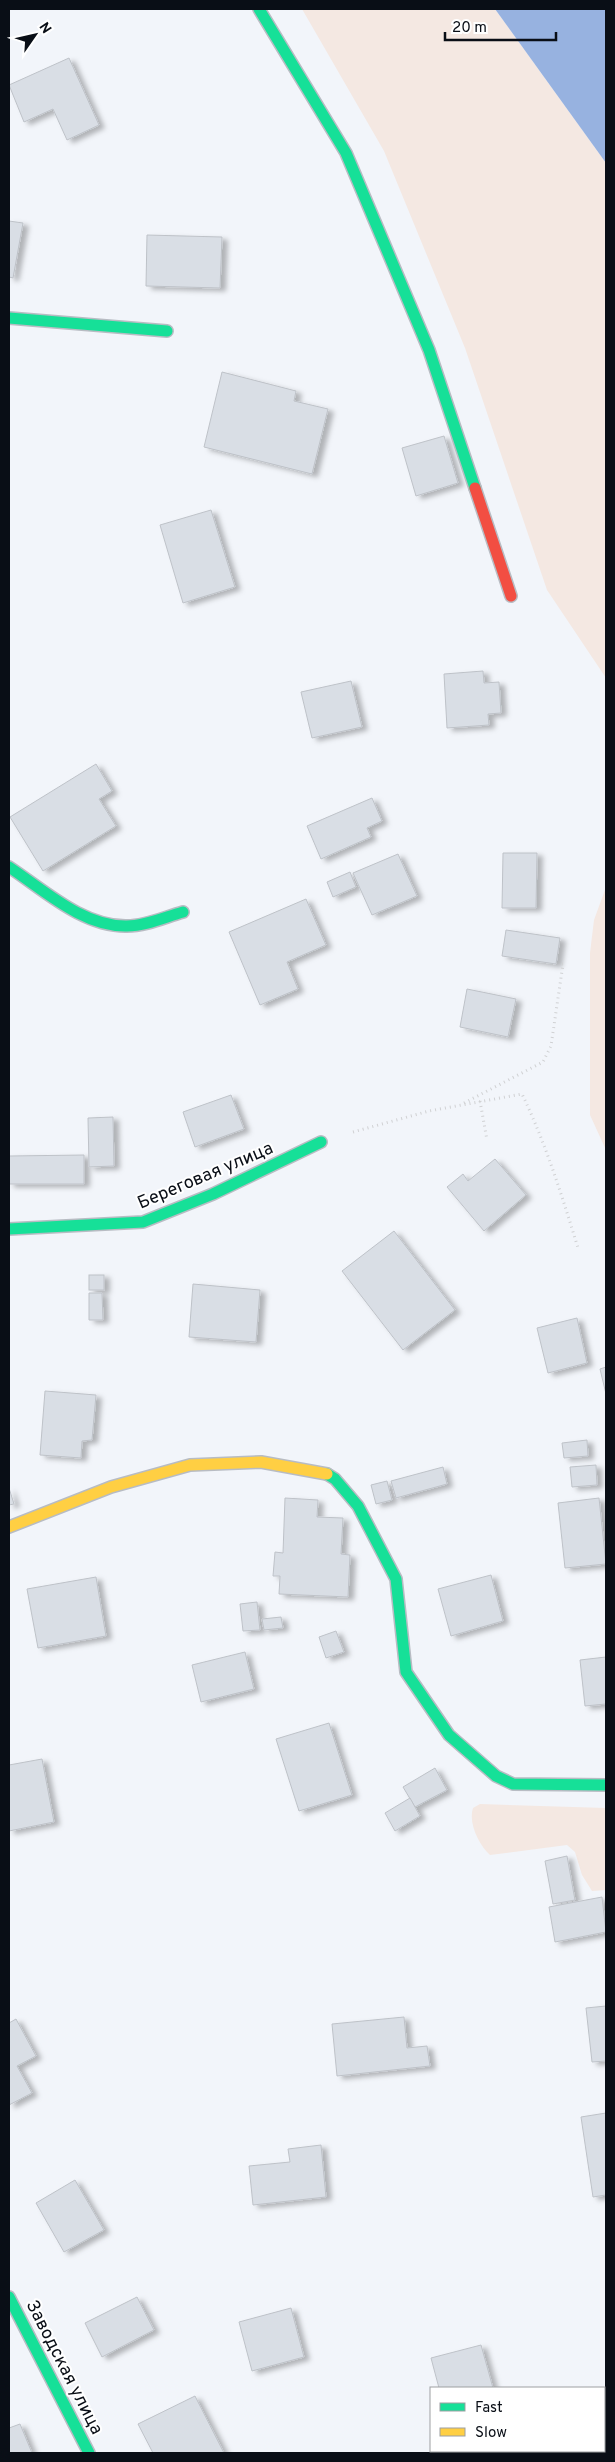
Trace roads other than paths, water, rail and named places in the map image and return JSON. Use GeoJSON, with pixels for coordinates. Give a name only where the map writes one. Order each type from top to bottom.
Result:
{"type":"FeatureCollection","features":[{"type":"Feature","properties":{"kind":"street"},"geometry":{"type":"LineString","coordinates":[[259,9],[346,153],[429,350],[511,596]]}},
{"type":"Feature","properties":{"kind":"street"},"geometry":{"type":"LineString","coordinates":[[9,318],[167,331]]}},
{"type":"Feature","properties":{"kind":"street"},"geometry":{"type":"LineString","coordinates":[[9,867],[69,906],[101,923],[128,926],[183,912]]}},
{"type":"Feature","properties":{"kind":"street","name":"Береговая улица"},"geometry":{"type":"LineString","coordinates":[[9,1229],[142,1222],[212,1194],[321,1142]]}},
{"type":"Feature","properties":{"kind":"street"},"geometry":{"type":"LineString","coordinates":[[9,1527],[111,1487],[190,1465],[261,1462],[325,1472],[335,1479],[358,1506],[396,1579],[406,1672],[449,1735],[496,1776],[513,1784],[606,1785]]}},
{"type":"Feature","properties":{"kind":"street","name":"Заводская улица"},"geometry":{"type":"LineString","coordinates":[[9,2297],[89,2453]]}},
{"type":"Feature","properties":{"kind":"water"},"geometry":{"type":"Polygon","coordinates":[[[495,9],[606,9],[606,163],[495,9]]]}}]}
